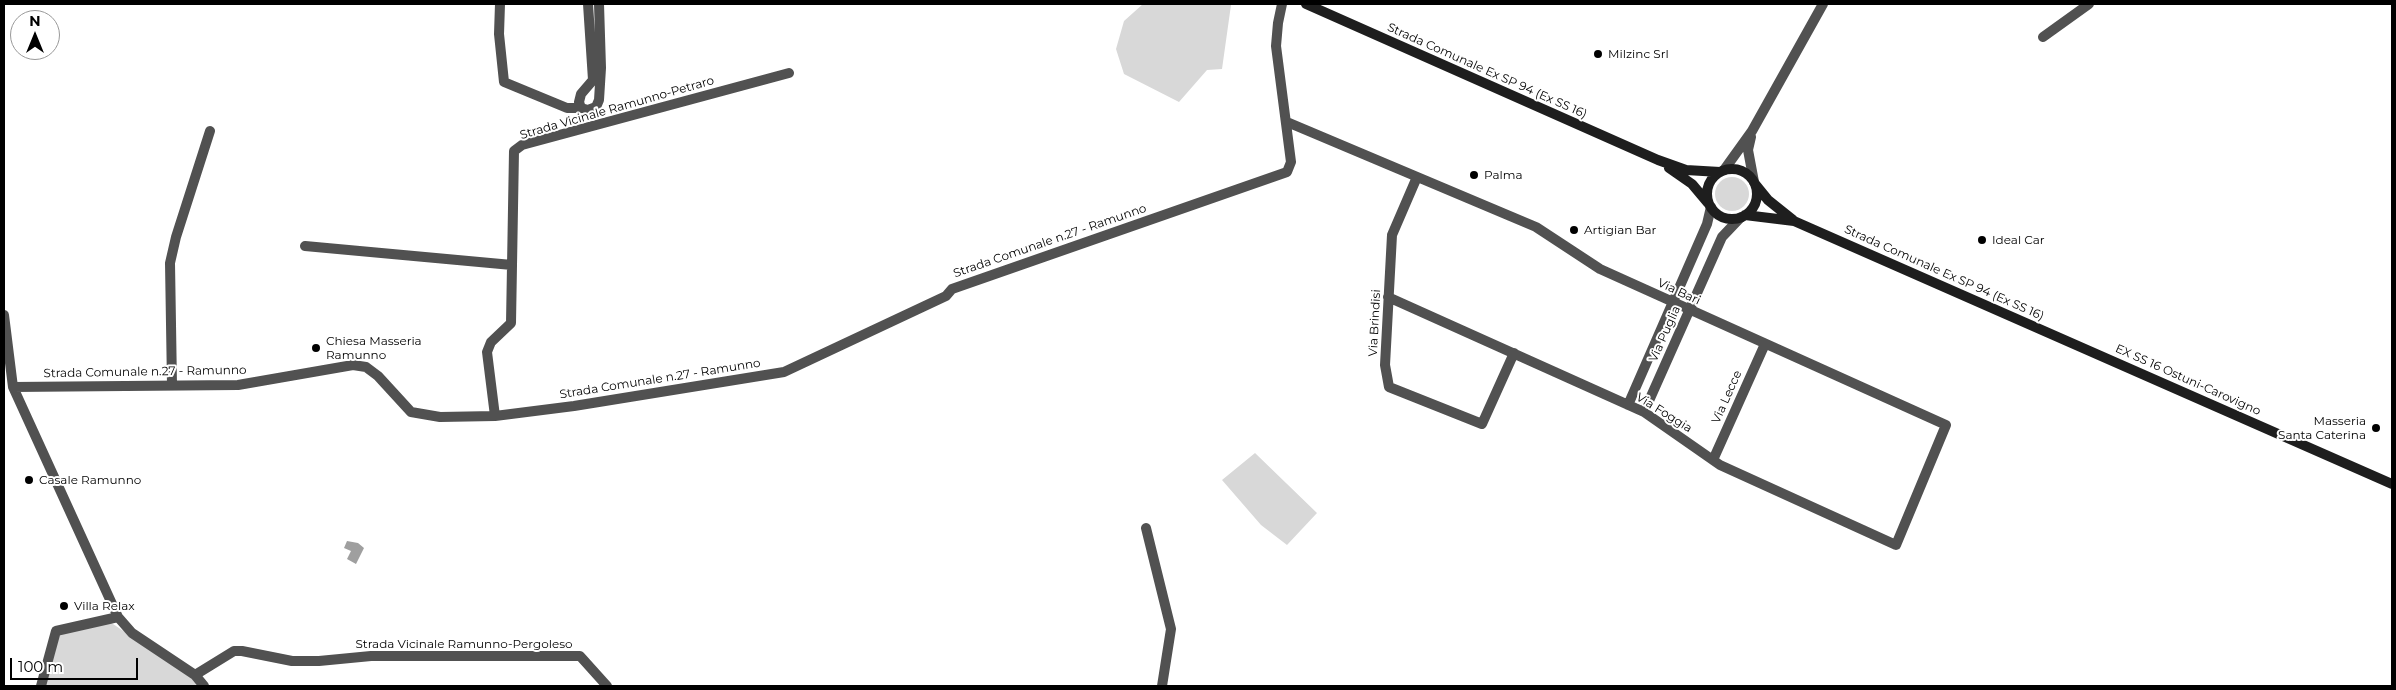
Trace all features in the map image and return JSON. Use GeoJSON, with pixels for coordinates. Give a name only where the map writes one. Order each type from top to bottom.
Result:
{"type":"FeatureCollection","features":[{"type":"Feature","properties":{"kind":"main road","name":"Strada Comunale Ex SP 94 (Ex SS 16)"},"geometry":{"type":"LineString","coordinates":[[1306,4],[1658,160],[1686,170],[1722,171]]}},
{"type":"Feature","properties":{"kind":"main road","name":"Strada Comunale Ex SP 94 (Ex SS 16)"},"geometry":{"type":"LineString","coordinates":[[1658,160],[1692,184],[1710,206]]}},
{"type":"Feature","properties":{"kind":"main road"},"geometry":{"type":"LineString","coordinates":[[1722,171],[1741,171],[1754,182],[1757,197],[1755,204],[1743,216],[1724,218],[1710,206],[1708,190],[1710,183],[1722,171]]}},
{"type":"Feature","properties":{"kind":"main road","name":"Strada Comunale Ex SP 94 (Ex SS 16)"},"geometry":{"type":"LineString","coordinates":[[1754,182],[1768,200],[1794,221],[2084,348]]}},
{"type":"Feature","properties":{"kind":"main road","name":"Strada Comunale Ex SP 94 (Ex SS 16)"},"geometry":{"type":"LineString","coordinates":[[1743,216],[1794,221]]}},
{"type":"Feature","properties":{"kind":"main road","name":"EX SS 16 Ostuni-Carovigno"},"geometry":{"type":"LineString","coordinates":[[2084,348],[2392,484]]}},
{"type":"Feature","properties":{"kind":"street"},"geometry":{"type":"LineString","coordinates":[[500,4],[499,34],[504,82],[567,108],[588,110],[596,107],[602,68],[599,4]]}},
{"type":"Feature","properties":{"kind":"street"},"geometry":{"type":"LineString","coordinates":[[581,108],[581,94],[593,80],[588,4]]}},
{"type":"Feature","properties":{"kind":"street"},"geometry":{"type":"LineString","coordinates":[[1282,4],[1276,46],[1281,95],[1287,122]]}},
{"type":"Feature","properties":{"kind":"street"},"geometry":{"type":"LineString","coordinates":[[1722,171],[1732,163],[1752,131],[1822,4]]}},
{"type":"Feature","properties":{"kind":"street"},"geometry":{"type":"LineString","coordinates":[[2043,37],[2089,4]]}},
{"type":"Feature","properties":{"kind":"street","name":"Strada Vicinale Ramunno-Petraro"},"geometry":{"type":"LineString","coordinates":[[495,416],[487,352],[491,342],[511,323],[512,161],[514,151],[522,145],[789,73]]}},
{"type":"Feature","properties":{"kind":"street","name":"Strada Comunale n.27 - Ramunno"},"geometry":{"type":"LineString","coordinates":[[13,387],[238,384],[353,366],[366,367],[378,376],[411,412],[440,417],[495,416],[574,406],[784,372],[902,318],[946,296],[952,289],[1287,172],[1290,168],[1287,122]]}},
{"type":"Feature","properties":{"kind":"street","name":"Via Bari"},"geometry":{"type":"LineString","coordinates":[[1287,122],[1536,227],[1600,269],[1946,425],[1896,545]]}},
{"type":"Feature","properties":{"kind":"street"},"geometry":{"type":"LineString","coordinates":[[172,385],[170,263],[176,237],[210,131]]}},
{"type":"Feature","properties":{"kind":"street"},"geometry":{"type":"LineString","coordinates":[[1752,131],[1748,150],[1754,182]]}},
{"type":"Feature","properties":{"kind":"street","name":"Via Brindisi"},"geometry":{"type":"LineString","coordinates":[[1417,177],[1392,236],[1385,365],[1389,387],[1482,424],[1514,353]]}},
{"type":"Feature","properties":{"kind":"street","name":"Via Puglia"},"geometry":{"type":"LineString","coordinates":[[1628,405],[1708,224],[1710,206]]}},
{"type":"Feature","properties":{"kind":"street","name":"Via Puglia"},"geometry":{"type":"LineString","coordinates":[[1644,412],[1722,237],[1743,216]]}},
{"type":"Feature","properties":{"kind":"street"},"geometry":{"type":"LineString","coordinates":[[306,246],[512,265]]}},
{"type":"Feature","properties":{"kind":"street","name":"Via Foggia"},"geometry":{"type":"LineString","coordinates":[[1388,297],[1644,412],[1713,460],[1896,545]]}},
{"type":"Feature","properties":{"kind":"street"},"geometry":{"type":"LineString","coordinates":[[4,315],[13,387],[118,617],[132,633],[195,675],[204,686]]}},
{"type":"Feature","properties":{"kind":"street","name":"Via Lecce"},"geometry":{"type":"LineString","coordinates":[[1713,460],[1764,344]]}},
{"type":"Feature","properties":{"kind":"street"},"geometry":{"type":"LineString","coordinates":[[1146,528],[1171,629],[1162,686]]}},
{"type":"Feature","properties":{"kind":"street"},"geometry":{"type":"LineString","coordinates":[[41,686],[56,631],[118,617]]}},
{"type":"Feature","properties":{"kind":"street","name":"Strada Vicinale Ramunno-Pergoleso"},"geometry":{"type":"LineString","coordinates":[[195,675],[234,651],[292,662],[371,656],[580,656],[607,686]]}},
{"type":"Feature","properties":{"kind":"shaded area"},"geometry":{"type":"Polygon","coordinates":[[[1143,4],[1231,5],[1222,69],[1207,70],[1179,102],[1124,74],[1116,49],[1124,21],[1143,4]]]}},
{"type":"Feature","properties":{"kind":"shaded area"},"geometry":{"type":"Polygon","coordinates":[[[1732,177],[1744,182],[1749,194],[1744,206],[1732,211],[1720,206],[1715,194],[1720,182],[1732,177]]]}},
{"type":"Feature","properties":{"kind":"shaded area"},"geometry":{"type":"Polygon","coordinates":[[[1255,453],[1317,513],[1287,545],[1261,525],[1222,480],[1255,453]]]}},
{"type":"Feature","properties":{"kind":"shaded area"},"geometry":{"type":"Polygon","coordinates":[[[347,541],[358,543],[364,548],[356,564],[347,559],[351,551],[344,548],[347,541]]]}},
{"type":"Feature","properties":{"kind":"shaded area"},"geometry":{"type":"Polygon","coordinates":[[[110,622],[188,674],[199,686],[44,686],[60,632],[110,622]]]}},
{"type":"Feature","properties":{"kind":"place","name":"Milzinc Srl"},"geometry":{"type":"Point","coordinates":[1598,54]}},
{"type":"Feature","properties":{"kind":"place","name":"Palma"},"geometry":{"type":"Point","coordinates":[1474,175]}},
{"type":"Feature","properties":{"kind":"place","name":"Artigian Bar"},"geometry":{"type":"Point","coordinates":[1574,230]}},
{"type":"Feature","properties":{"kind":"place","name":"Ideal Car"},"geometry":{"type":"Point","coordinates":[1982,240]}},
{"type":"Feature","properties":{"kind":"place","name":"Chiesa Masseria Ramunno"},"geometry":{"type":"Point","coordinates":[316,348]}},
{"type":"Feature","properties":{"kind":"place","name":"Masseria Santa Caterina"},"geometry":{"type":"Point","coordinates":[2376,428]}},
{"type":"Feature","properties":{"kind":"place","name":"Casale Ramunno"},"geometry":{"type":"Point","coordinates":[29,480]}},
{"type":"Feature","properties":{"kind":"place","name":"Villa Relax"},"geometry":{"type":"Point","coordinates":[64,606]}}]}
